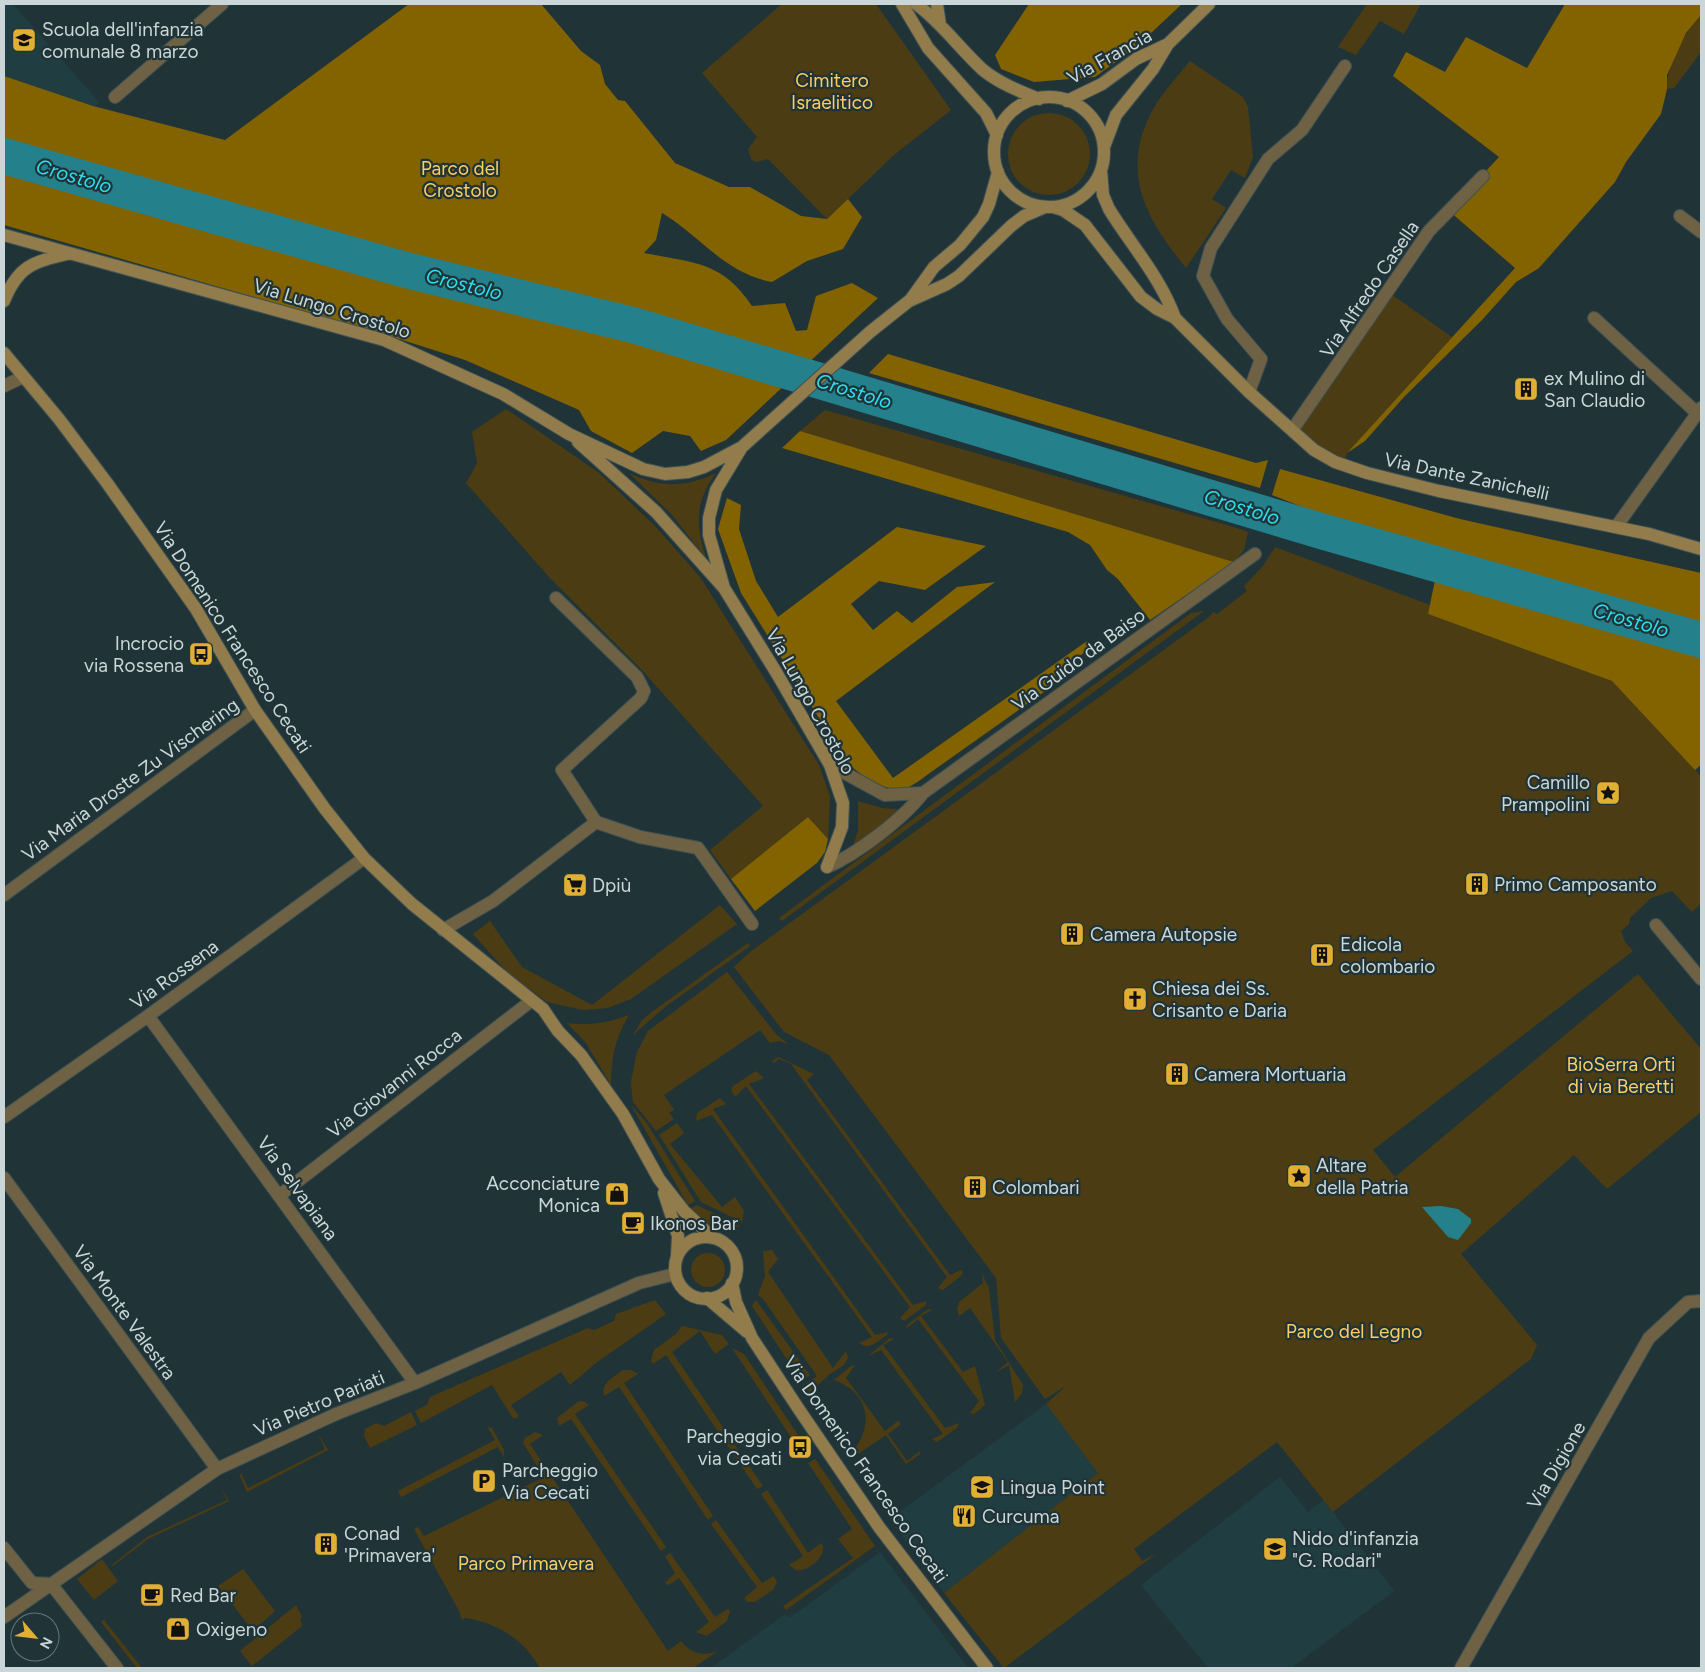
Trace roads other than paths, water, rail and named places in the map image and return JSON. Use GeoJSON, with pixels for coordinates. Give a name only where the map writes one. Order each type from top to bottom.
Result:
{"type":"FeatureCollection","features":[{"type":"Feature","properties":{"kind":"street"},"geometry":{"type":"LineString","coordinates":[[115,98],[222,4]]}},
{"type":"Feature","properties":{"kind":"street"},"geometry":{"type":"LineString","coordinates":[[902,4],[928,48],[982,108],[997,135]]}},
{"type":"Feature","properties":{"kind":"street"},"geometry":{"type":"LineString","coordinates":[[916,4],[984,70],[1012,89],[1039,99]]}},
{"type":"Feature","properties":{"kind":"street"},"geometry":{"type":"LineString","coordinates":[[936,4],[940,26]]}},
{"type":"Feature","properties":{"kind":"street","name":"Via Francia"},"geometry":{"type":"LineString","coordinates":[[1104,147],[1095,122],[1083,109],[1067,100],[1053,98],[1039,99],[1013,111],[997,135],[994,154],[998,172],[1011,192],[1027,202],[1049,207],[1066,205],[1087,192],[1101,170],[1104,147],[1116,114],[1153,69],[1168,44],[1209,4]]}},
{"type":"Feature","properties":{"kind":"street","name":"Via Francia"},"geometry":{"type":"LineString","coordinates":[[1067,100],[1102,84],[1136,59],[1168,44]]}},
{"type":"Feature","properties":{"kind":"street"},"geometry":{"type":"LineString","coordinates":[[1249,392],[1261,359],[1227,319],[1203,276],[1211,248],[1268,159],[1302,130],[1345,66]]}},
{"type":"Feature","properties":{"kind":"street"},"geometry":{"type":"LineString","coordinates":[[1101,170],[1103,195],[1109,209],[1159,284],[1168,299],[1175,318]]}},
{"type":"Feature","properties":{"kind":"street"},"geometry":{"type":"LineString","coordinates":[[909,301],[934,268],[973,231],[989,204],[998,172]]}},
{"type":"Feature","properties":{"kind":"street","name":"Via Alfredo Casella"},"geometry":{"type":"LineString","coordinates":[[1293,429],[1429,232],[1483,176]]}},
{"type":"Feature","properties":{"kind":"street"},"geometry":{"type":"LineString","coordinates":[[909,301],[947,284],[972,265],[1011,226],[1024,216],[1049,207],[1063,210],[1085,225],[1141,298],[1175,318]]}},
{"type":"Feature","properties":{"kind":"street"},"geometry":{"type":"LineString","coordinates":[[1680,216],[1701,232]]}},
{"type":"Feature","properties":{"kind":"street","name":"Via Lungo Crostolo"},"geometry":{"type":"LineString","coordinates":[[4,234],[384,340],[503,394],[569,434],[642,469],[665,474],[688,472],[704,467],[742,448]]}},
{"type":"Feature","properties":{"kind":"street","name":"Via Lungo Crostolo"},"geometry":{"type":"LineString","coordinates":[[4,301],[17,275],[26,267],[38,261],[70,253]]}},
{"type":"Feature","properties":{"kind":"street","name":"Via Lungo Crostolo"},"geometry":{"type":"LineString","coordinates":[[724,588],[709,535],[709,518],[716,490],[742,448],[870,332],[909,301]]}},
{"type":"Feature","properties":{"kind":"street","name":"Via Dante Zanichelli"},"geometry":{"type":"LineString","coordinates":[[1175,318],[1249,392],[1293,429],[1314,450],[1335,462],[1367,473],[1438,491],[1616,527],[1701,549]]}},
{"type":"Feature","properties":{"kind":"street"},"geometry":{"type":"LineString","coordinates":[[1594,318],[1699,410],[1616,527]]}},
{"type":"Feature","properties":{"kind":"street"},"geometry":{"type":"LineString","coordinates":[[4,340],[7,357]]}},
{"type":"Feature","properties":{"kind":"street","name":"Via Domenico Francesco Cecati"},"geometry":{"type":"LineString","coordinates":[[7,357],[108,482],[196,609],[255,710],[325,809],[364,858],[443,930],[543,1009],[558,1031],[581,1055],[623,1114],[659,1179]]}},
{"type":"Feature","properties":{"kind":"street"},"geometry":{"type":"LineString","coordinates":[[4,386],[23,377]]}},
{"type":"Feature","properties":{"kind":"street","name":"Via Lungo Crostolo"},"geometry":{"type":"LineString","coordinates":[[569,434],[656,512],[724,588],[830,765],[843,803],[842,827],[827,866]]}},
{"type":"Feature","properties":{"kind":"street","name":"Via Guido da Baiso"},"geometry":{"type":"LineString","coordinates":[[827,866],[843,860],[910,811],[923,794],[1255,554]]}},
{"type":"Feature","properties":{"kind":"street"},"geometry":{"type":"LineString","coordinates":[[556,598],[637,677],[644,691],[641,698],[562,770],[596,822],[640,837],[698,848],[752,924]]}},
{"type":"Feature","properties":{"kind":"street","name":"Via Maria Droste Zu Vischering"},"geometry":{"type":"LineString","coordinates":[[4,895],[255,710]]}},
{"type":"Feature","properties":{"kind":"street"},"geometry":{"type":"LineString","coordinates":[[830,765],[885,795],[923,794]]}},
{"type":"Feature","properties":{"kind":"street"},"geometry":{"type":"LineString","coordinates":[[443,930],[493,901],[596,822]]}},
{"type":"Feature","properties":{"kind":"street","name":"Via Rossena"},"geometry":{"type":"LineString","coordinates":[[4,1117],[148,1016],[364,858]]}},
{"type":"Feature","properties":{"kind":"street"},"geometry":{"type":"LineString","coordinates":[[1656,925],[1701,980]]}},
{"type":"Feature","properties":{"kind":"street","name":"Via Giovanni Rocca"},"geometry":{"type":"LineString","coordinates":[[280,1195],[531,1001]]}},
{"type":"Feature","properties":{"kind":"street","name":"Via Selvapiana"},"geometry":{"type":"LineString","coordinates":[[148,1016],[415,1383]]}},
{"type":"Feature","properties":{"kind":"street","name":"Via Monte Valestra"},"geometry":{"type":"LineString","coordinates":[[4,1178],[216,1469]]}},
{"type":"Feature","properties":{"kind":"street"},"geometry":{"type":"LineString","coordinates":[[659,1179],[697,1225],[726,1245],[732,1253],[736,1271],[732,1283],[722,1294],[707,1298],[694,1296],[686,1292],[676,1274],[678,1256],[676,1227],[659,1179]]}},
{"type":"Feature","properties":{"kind":"street"},"geometry":{"type":"LineString","coordinates":[[678,1256],[690,1241],[699,1238],[714,1238]]}},
{"type":"Feature","properties":{"kind":"street","name":"Via Pietro Pariati"},"geometry":{"type":"LineString","coordinates":[[4,1617],[216,1469],[336,1414],[415,1383],[639,1283],[676,1274]]}},
{"type":"Feature","properties":{"kind":"street"},"geometry":{"type":"LineString","coordinates":[[732,1283],[736,1302],[752,1338]]}},
{"type":"Feature","properties":{"kind":"street"},"geometry":{"type":"LineString","coordinates":[[707,1298],[752,1338]]}},
{"type":"Feature","properties":{"kind":"street","name":"Via Digione"},"geometry":{"type":"LineString","coordinates":[[1461,1668],[1649,1338],[1688,1302],[1701,1301]]}},
{"type":"Feature","properties":{"kind":"street","name":"Via Domenico Francesco Cecati"},"geometry":{"type":"LineString","coordinates":[[752,1338],[878,1527],[987,1668]]}},
{"type":"Feature","properties":{"kind":"street"},"geometry":{"type":"LineString","coordinates":[[4,1548],[32,1583],[51,1584],[117,1668]]}},
{"type":"Feature","properties":{"kind":"water"},"geometry":{"type":"Polygon","coordinates":[[[1441,1206],[1458,1209],[1471,1219],[1471,1223],[1458,1240],[1448,1237],[1422,1207],[1441,1206]]]}},
{"type":"Feature","properties":{"kind":"waterway","name":"Crostolo"},"geometry":{"type":"LineString","coordinates":[[4,156],[406,270],[633,325],[1321,531],[1701,640]]}},
{"type":"Feature","properties":{"kind":"place","name":"Scuola dell'infanzia comunale 8 marzo"},"geometry":{"type":"Point","coordinates":[24,40]}},
{"type":"Feature","properties":{"kind":"place","name":"ex Mulino di San Claudio"},"geometry":{"type":"Point","coordinates":[1526,389]}},
{"type":"Feature","properties":{"kind":"place","name":"Incrocio via Rossena"},"geometry":{"type":"Point","coordinates":[201,654]}},
{"type":"Feature","properties":{"kind":"place","name":"Camillo Prampolini"},"geometry":{"type":"Point","coordinates":[1608,793]}},
{"type":"Feature","properties":{"kind":"place","name":"Primo Camposanto"},"geometry":{"type":"Point","coordinates":[1477,884]}},
{"type":"Feature","properties":{"kind":"place","name":"Dpiù"},"geometry":{"type":"Point","coordinates":[575,885]}},
{"type":"Feature","properties":{"kind":"place","name":"Camera Autopsie"},"geometry":{"type":"Point","coordinates":[1072,934]}},
{"type":"Feature","properties":{"kind":"place","name":"Edicola colombario"},"geometry":{"type":"Point","coordinates":[1322,955]}},
{"type":"Feature","properties":{"kind":"place","name":"Chiesa dei Ss. Crisanto e Daria"},"geometry":{"type":"Point","coordinates":[1135,999]}},
{"type":"Feature","properties":{"kind":"place","name":"Camera Mortuaria"},"geometry":{"type":"Point","coordinates":[1177,1074]}},
{"type":"Feature","properties":{"kind":"place","name":"Altare della Patria"},"geometry":{"type":"Point","coordinates":[1299,1176]}},
{"type":"Feature","properties":{"kind":"place","name":"Colombari"},"geometry":{"type":"Point","coordinates":[975,1187]}},
{"type":"Feature","properties":{"kind":"place","name":"Acconciature Monica"},"geometry":{"type":"Point","coordinates":[617,1194]}},
{"type":"Feature","properties":{"kind":"place","name":"Ikonos Bar"},"geometry":{"type":"Point","coordinates":[633,1223]}},
{"type":"Feature","properties":{"kind":"place","name":"Parcheggio via Cecati"},"geometry":{"type":"Point","coordinates":[800,1447]}},
{"type":"Feature","properties":{"kind":"place","name":"Parcheggio Via Cecati"},"geometry":{"type":"Point","coordinates":[484,1481]}},
{"type":"Feature","properties":{"kind":"place","name":"Lingua Point"},"geometry":{"type":"Point","coordinates":[982,1487]}},
{"type":"Feature","properties":{"kind":"place","name":"Curcuma"},"geometry":{"type":"Point","coordinates":[964,1516]}},
{"type":"Feature","properties":{"kind":"place","name":"Conad 'Primavera'"},"geometry":{"type":"Point","coordinates":[326,1544]}},
{"type":"Feature","properties":{"kind":"place","name":"Nido d'infanzia \"G. Rodari\""},"geometry":{"type":"Point","coordinates":[1275,1549]}},
{"type":"Feature","properties":{"kind":"place","name":"Red Bar"},"geometry":{"type":"Point","coordinates":[152,1595]}},
{"type":"Feature","properties":{"kind":"place","name":"Oxigeno"},"geometry":{"type":"Point","coordinates":[178,1629]}},
{"type":"Feature","properties":{"kind":"park label","name":"Cimitero Israelitico"},"geometry":{"type":"Point","coordinates":[832,91]}},
{"type":"Feature","properties":{"kind":"park label","name":"Parco del Crostolo"},"geometry":{"type":"Point","coordinates":[460,179]}},
{"type":"Feature","properties":{"kind":"park label","name":"BioSerra Orti di via Beretti"},"geometry":{"type":"Point","coordinates":[1621,1075]}},
{"type":"Feature","properties":{"kind":"park label","name":"Parco del Legno"},"geometry":{"type":"Point","coordinates":[1354,1331]}},
{"type":"Feature","properties":{"kind":"park label","name":"Parco Primavera"},"geometry":{"type":"Point","coordinates":[526,1563]}}]}
